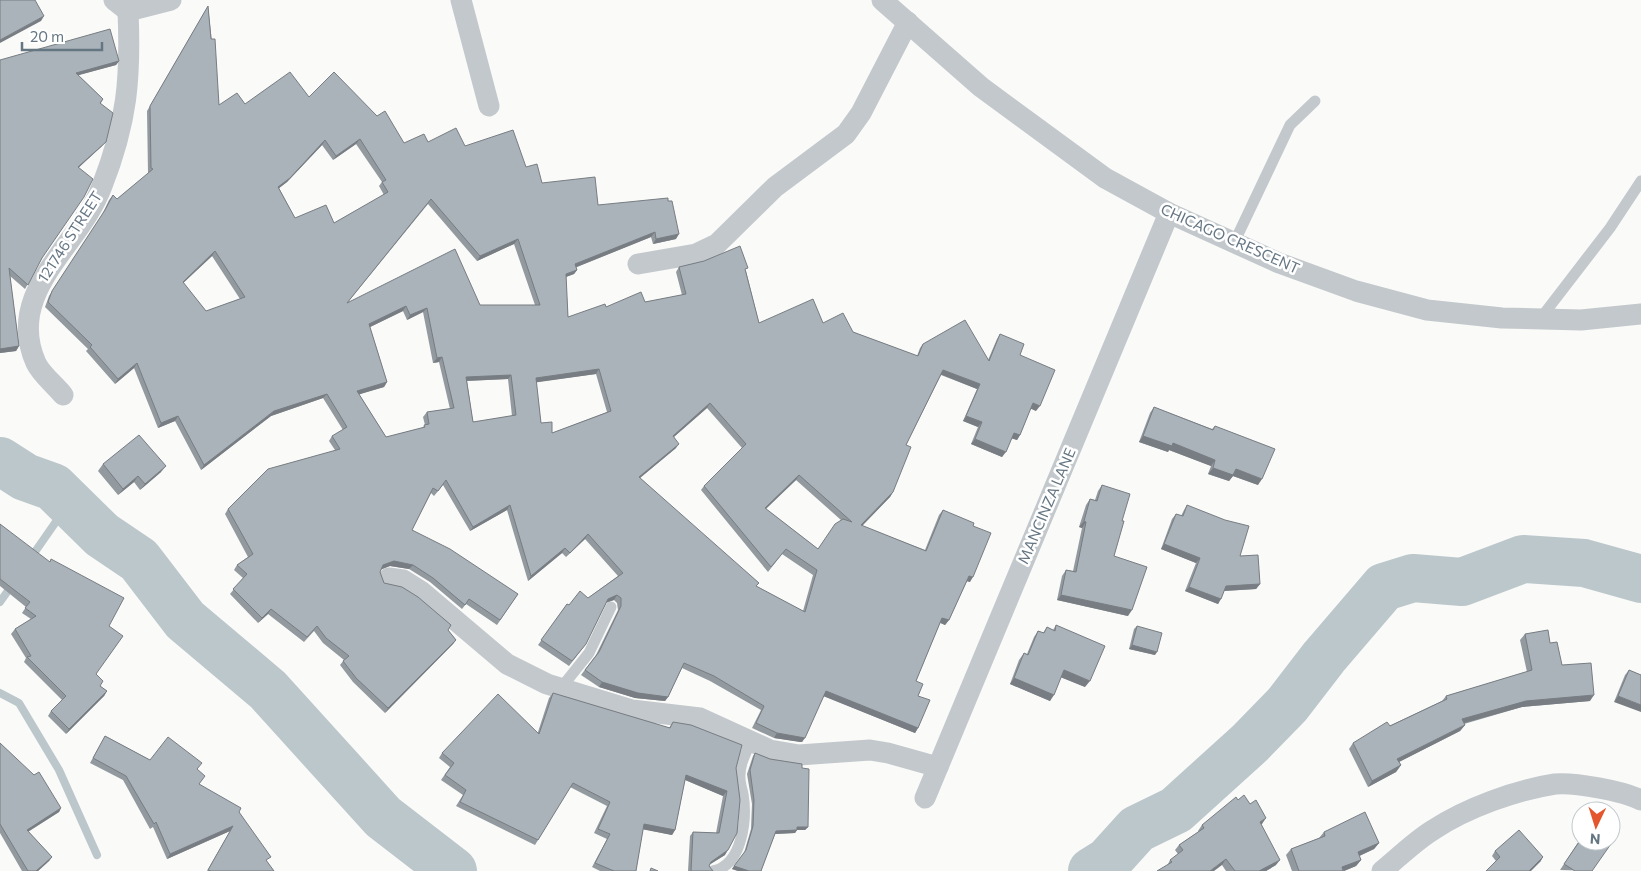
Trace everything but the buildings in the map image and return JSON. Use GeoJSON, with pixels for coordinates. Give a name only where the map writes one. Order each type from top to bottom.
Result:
{"type":"FeatureCollection","features":[{"type":"Feature","properties":{"kind":"street"},"geometry":{"type":"LineString","coordinates":[[121,6],[171,0]]}},
{"type":"Feature","properties":{"kind":"street"},"geometry":{"type":"LineString","coordinates":[[461,0],[489,106]]}},
{"type":"Feature","properties":{"kind":"street","name":"CHICAGO CRESCENT"},"geometry":{"type":"LineString","coordinates":[[882,0],[982,86],[1105,178],[1169,214],[1279,263],[1356,291],[1427,310],[1502,318],[1581,320],[1641,314]]}},
{"type":"Feature","properties":{"kind":"street","name":"121746 STREET"},"geometry":{"type":"LineString","coordinates":[[63,395],[36,364],[28,333],[35,292],[53,263],[80,227],[102,189],[116,146],[126,107],[130,69],[121,6]]}},
{"type":"Feature","properties":{"kind":"street"},"geometry":{"type":"LineString","coordinates":[[638,264],[696,254],[717,244],[775,187],[846,134],[861,113],[908,22]]}},
{"type":"Feature","properties":{"kind":"street","name":"MANCINZA LANE"},"geometry":{"type":"LineString","coordinates":[[925,798],[1169,214]]}},
{"type":"Feature","properties":{"kind":"street"},"geometry":{"type":"LineString","coordinates":[[389,578],[403,580],[422,592],[508,664],[534,679],[649,714],[700,718],[770,750],[799,755],[870,750],[938,767]]}},
{"type":"Feature","properties":{"kind":"street"},"geometry":{"type":"LineString","coordinates":[[1382,871],[1433,830],[1482,805],[1517,793],[1556,784],[1599,788],[1641,800]]}},
{"type":"Feature","properties":{"kind":"lane"},"geometry":{"type":"LineString","coordinates":[[1234,243],[1290,125],[1315,101]]}},
{"type":"Feature","properties":{"kind":"lane"},"geometry":{"type":"LineString","coordinates":[[1540,319],[1610,228],[1641,181]]}},
{"type":"Feature","properties":{"kind":"lane"},"geometry":{"type":"LineString","coordinates":[[562,688],[589,653],[611,607]]}},
{"type":"Feature","properties":{"kind":"lane"},"geometry":{"type":"LineString","coordinates":[[713,871],[732,860],[741,837],[744,813],[740,778],[741,764],[751,741]]}},
{"type":"Feature","properties":{"kind":"waterway"},"geometry":{"type":"LineString","coordinates":[[0,461],[25,477],[53,487],[102,535],[139,560],[185,620],[268,690],[383,817],[453,871]]}},
{"type":"Feature","properties":{"kind":"waterway"},"geometry":{"type":"LineString","coordinates":[[30,559],[69,503]]}},
{"type":"Feature","properties":{"kind":"waterway"},"geometry":{"type":"LineString","coordinates":[[1092,871],[1108,861],[1137,829],[1176,810],[1250,743],[1287,705],[1324,657],[1384,587],[1413,578],[1462,582],[1523,559],[1584,563],[1641,579]]}},
{"type":"Feature","properties":{"kind":"waterway"},"geometry":{"type":"LineString","coordinates":[[0,602],[12,585]]}},
{"type":"Feature","properties":{"kind":"waterway"},"geometry":{"type":"LineString","coordinates":[[0,693],[19,703],[59,770],[97,855]]}}]}
